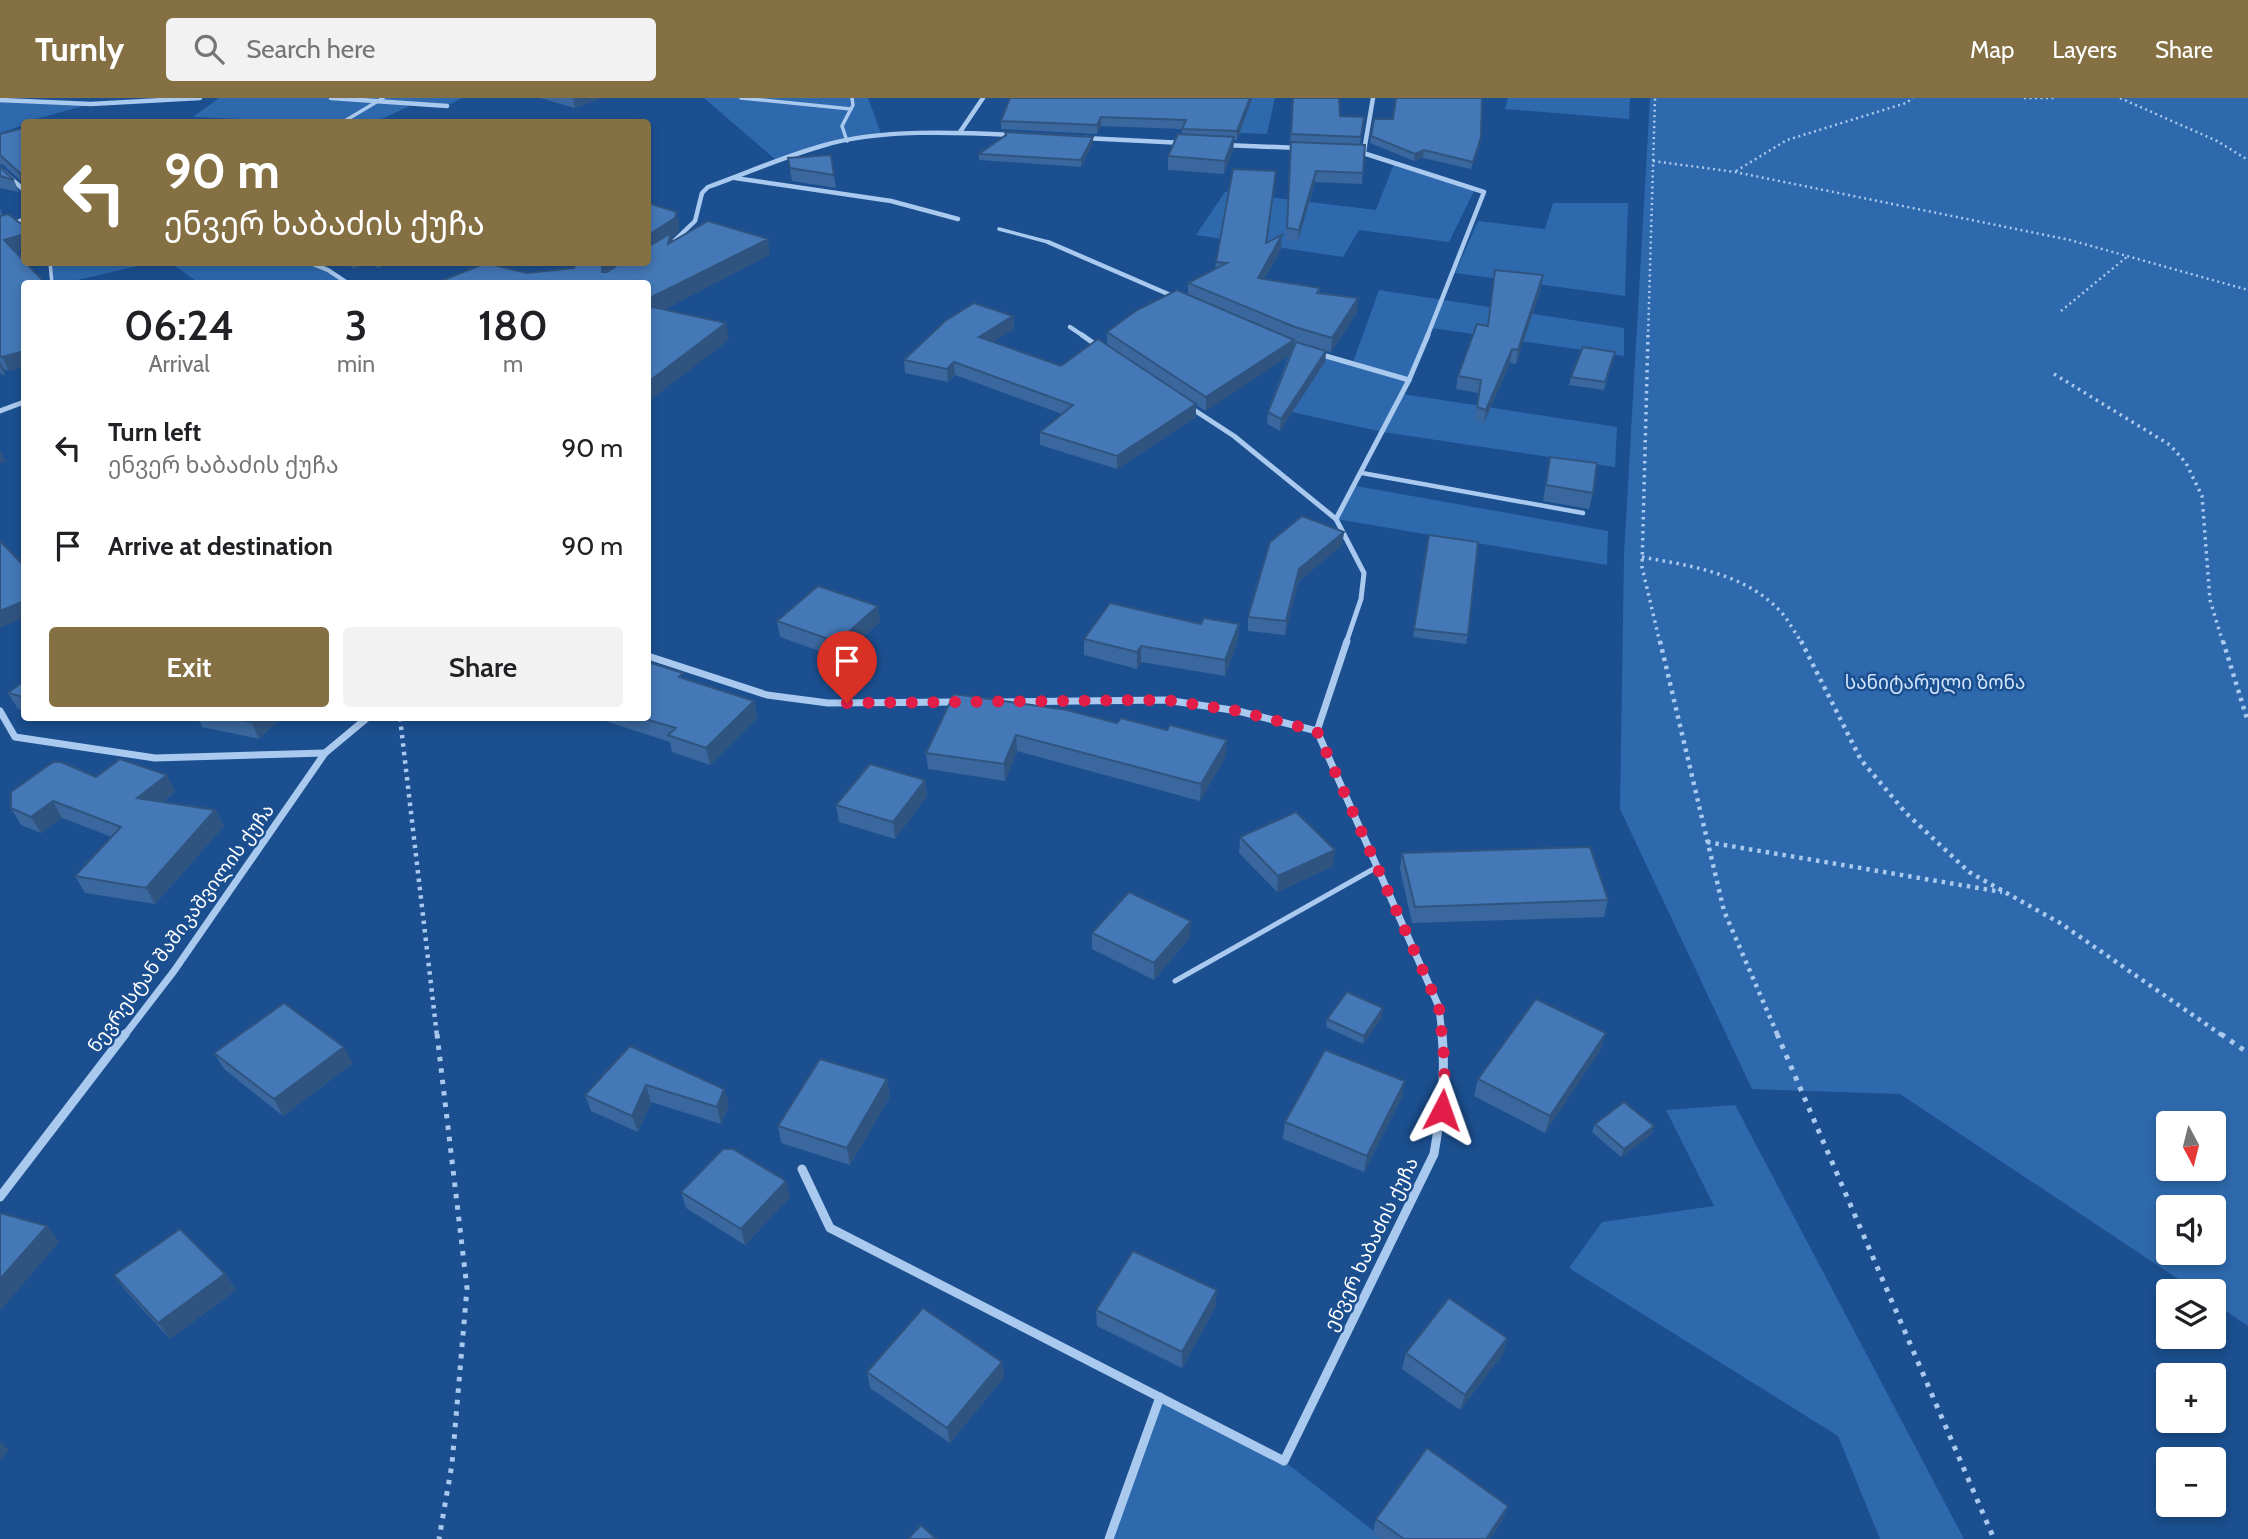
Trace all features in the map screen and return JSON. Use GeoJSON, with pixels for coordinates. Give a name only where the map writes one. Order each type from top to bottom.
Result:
{"type":"FeatureCollection","features":[{"type":"Feature","properties":{"kind":"street"},"geometry":{"type":"LineString","coordinates":[[0,100],[91,104],[201,98]]}},
{"type":"Feature","properties":{"kind":"street"},"geometry":{"type":"LineString","coordinates":[[331,98],[447,106]]}},
{"type":"Feature","properties":{"kind":"street"},"geometry":{"type":"LineString","coordinates":[[960,132],[983,98]]}},
{"type":"Feature","properties":{"kind":"street"},"geometry":{"type":"LineString","coordinates":[[1364,151],[1373,98]]}},
{"type":"Feature","properties":{"kind":"street"},"geometry":{"type":"LineString","coordinates":[[666,248],[695,221],[702,193],[708,187],[827,144],[882,136],[960,132],[1015,135]]}},
{"type":"Feature","properties":{"kind":"street"},"geometry":{"type":"LineString","coordinates":[[1071,138],[1197,144]]}},
{"type":"Feature","properties":{"kind":"street"},"geometry":{"type":"LineString","coordinates":[[1211,144],[1308,149]]}},
{"type":"Feature","properties":{"kind":"street"},"geometry":{"type":"LineString","coordinates":[[1336,519],[1409,380],[1484,192],[1364,151],[1350,151]]}},
{"type":"Feature","properties":{"kind":"street"},"geometry":{"type":"LineString","coordinates":[[0,169],[21,187]]}},
{"type":"Feature","properties":{"kind":"street"},"geometry":{"type":"LineString","coordinates":[[734,178],[891,201],[958,219]]}},
{"type":"Feature","properties":{"kind":"street"},"geometry":{"type":"LineString","coordinates":[[1048,242],[1178,298]]}},
{"type":"Feature","properties":{"kind":"street"},"geometry":{"type":"LineString","coordinates":[[318,266],[343,280]]}},
{"type":"Feature","properties":{"kind":"street"},"geometry":{"type":"LineString","coordinates":[[1070,327],[1105,351]]}},
{"type":"Feature","properties":{"kind":"street"},"geometry":{"type":"LineString","coordinates":[[1316,353],[1409,380]]}},
{"type":"Feature","properties":{"kind":"street"},"geometry":{"type":"LineString","coordinates":[[988,702],[1166,700],[1238,711],[1317,731],[1361,599],[1364,573],[1336,519],[1234,436],[1180,400]]}},
{"type":"Feature","properties":{"kind":"street"},"geometry":{"type":"LineString","coordinates":[[0,411],[21,403]]}},
{"type":"Feature","properties":{"kind":"street"},"geometry":{"type":"LineString","coordinates":[[651,657],[767,695],[828,703],[962,702]]}},
{"type":"Feature","properties":{"kind":"street"},"geometry":{"type":"LineString","coordinates":[[0,711],[15,737],[155,758],[325,753]]}},
{"type":"Feature","properties":{"kind":"street","name":"ნევრესტან შაშიკაშვილის ქუჩა"},"geometry":{"type":"LineString","coordinates":[[0,1197],[174,971],[325,753],[364,721]]}},
{"type":"Feature","properties":{"kind":"street","name":"ენვერ ხაბაძის ქუჩა"},"geometry":{"type":"LineString","coordinates":[[1160,1397],[1284,1461],[1434,1154],[1445,1066],[1439,1007],[1317,731]]}},
{"type":"Feature","properties":{"kind":"street"},"geometry":{"type":"LineString","coordinates":[[802,1170],[830,1228],[1160,1397],[1109,1539]]}},
{"type":"Feature","properties":{"kind":"lane"},"geometry":{"type":"LineString","coordinates":[[348,119],[383,98]]}},
{"type":"Feature","properties":{"kind":"lane"},"geometry":{"type":"LineString","coordinates":[[741,98],[851,109]]}},
{"type":"Feature","properties":{"kind":"lane"},"geometry":{"type":"LineString","coordinates":[[847,141],[842,126],[851,109],[852,98]]}},
{"type":"Feature","properties":{"kind":"lane"},"geometry":{"type":"LineString","coordinates":[[0,228],[21,220]]}},
{"type":"Feature","properties":{"kind":"lane"},"geometry":{"type":"LineString","coordinates":[[999,229],[1048,242]]}},
{"type":"Feature","properties":{"kind":"lane"},"geometry":{"type":"LineString","coordinates":[[1362,473],[1583,513]]}},
{"type":"Feature","properties":{"kind":"lane"},"geometry":{"type":"LineString","coordinates":[[1175,981],[1377,867]]}},
{"type":"Feature","properties":{"kind":"path"},"geometry":{"type":"LineString","coordinates":[[1655,98],[1642,567],[1724,911],[1994,1539]]}},
{"type":"Feature","properties":{"kind":"path"},"geometry":{"type":"LineString","coordinates":[[1735,172],[1787,140],[1906,103],[1913,98]]}},
{"type":"Feature","properties":{"kind":"path"},"geometry":{"type":"LineString","coordinates":[[2024,98],[2057,98]]}},
{"type":"Feature","properties":{"kind":"path"},"geometry":{"type":"LineString","coordinates":[[2120,98],[2217,141],[2248,160]]}},
{"type":"Feature","properties":{"kind":"path"},"geometry":{"type":"LineString","coordinates":[[1653,160],[1735,172],[2070,240],[2248,290]]}},
{"type":"Feature","properties":{"kind":"path"},"geometry":{"type":"LineString","coordinates":[[2061,311],[2128,255]]}},
{"type":"Feature","properties":{"kind":"path"},"geometry":{"type":"LineString","coordinates":[[2054,374],[2170,445],[2186,463],[2202,496],[2210,600],[2248,722]]}},
{"type":"Feature","properties":{"kind":"path"},"geometry":{"type":"LineString","coordinates":[[1642,557],[1710,570],[1741,582],[1780,611],[1809,653],[1861,760],[1906,813],[1969,872],[2060,923],[2248,1053]]}},
{"type":"Feature","properties":{"kind":"path"},"geometry":{"type":"LineString","coordinates":[[400,721],[467,1288],[452,1464],[439,1539]]}},
{"type":"Feature","properties":{"kind":"path"},"geometry":{"type":"LineString","coordinates":[[1707,842],[2006,893]]}},
{"type":"Feature","properties":{"kind":"green space"},"geometry":{"type":"Polygon","coordinates":[[[219,98],[462,98],[447,106],[414,104],[382,119],[193,117],[219,98]]]}},
{"type":"Feature","properties":{"kind":"green space"},"geometry":{"type":"Polygon","coordinates":[[[704,98],[868,98],[882,136],[827,144],[777,161],[704,98]]]}},
{"type":"Feature","properties":{"kind":"green space"},"geometry":{"type":"Polygon","coordinates":[[[1047,98],[1275,98],[1267,134],[1215,132],[1047,98]]]}},
{"type":"Feature","properties":{"kind":"green space"},"geometry":{"type":"Polygon","coordinates":[[[1508,98],[1630,98],[1629,119],[1505,109],[1508,98]]]}},
{"type":"Feature","properties":{"kind":"green space","name":"სანიტარული ზონა"},"geometry":{"type":"Polygon","coordinates":[[[1650,98],[2248,98],[2248,1326],[2226,1311],[2226,1279],[2178,1279],[2157,1265],[2226,1265],[2226,1195],[2156,1195],[2156,1264],[1900,1094],[1752,1089],[1620,809],[1624,555],[1650,98]]]}},
{"type":"Feature","properties":{"kind":"green space"},"geometry":{"type":"Polygon","coordinates":[[[0,100],[91,104],[35,119],[21,119],[21,126],[0,133],[0,100]]]}},
{"type":"Feature","properties":{"kind":"green space"},"geometry":{"type":"Polygon","coordinates":[[[1395,161],[1474,191],[1449,242],[1359,230],[1343,257],[1196,235],[1225,192],[1376,210],[1395,161]]]}},
{"type":"Feature","properties":{"kind":"green space"},"geometry":{"type":"Polygon","coordinates":[[[1553,203],[1628,203],[1625,296],[1455,273],[1478,221],[1545,229],[1553,203]]]}},
{"type":"Feature","properties":{"kind":"green space"},"geometry":{"type":"Polygon","coordinates":[[[50,266],[138,266],[77,280],[52,280],[50,266]]]}},
{"type":"Feature","properties":{"kind":"green space"},"geometry":{"type":"Polygon","coordinates":[[[175,266],[317,266],[344,280],[195,280],[175,266]]]}},
{"type":"Feature","properties":{"kind":"green space"},"geometry":{"type":"Polygon","coordinates":[[[1379,290],[1624,328],[1624,356],[1432,328],[1403,394],[1617,427],[1615,467],[1383,432],[1269,407],[1292,347],[1353,362],[1379,290]]]}},
{"type":"Feature","properties":{"kind":"green space"},"geometry":{"type":"Polygon","coordinates":[[[1356,486],[1608,531],[1607,565],[1336,519],[1356,486]]]}},
{"type":"Feature","properties":{"kind":"green space"},"geometry":{"type":"Polygon","coordinates":[[[1735,1105],[1964,1539],[1880,1539],[1838,1436],[1569,1268],[1602,1222],[1714,1206],[1666,1110],[1735,1105]]]}},
{"type":"Feature","properties":{"kind":"green space"},"geometry":{"type":"Polygon","coordinates":[[[1160,1397],[1284,1461],[1384,1539],[1109,1539],[1160,1397]]]}},
{"type":"Feature","properties":{"kind":"building"},"geometry":{"type":"Polygon","coordinates":[[[1010,98],[1250,98],[1237,131],[1182,129],[1186,120],[1101,117],[1097,125],[1001,121],[1010,98]]]}},
{"type":"Feature","properties":{"kind":"building"},"geometry":{"type":"Polygon","coordinates":[[[1293,98],[1339,98],[1340,116],[1364,117],[1361,137],[1291,134],[1293,98]]]}},
{"type":"Feature","properties":{"kind":"building"},"geometry":{"type":"Polygon","coordinates":[[[1396,98],[1482,98],[1481,137],[1473,162],[1424,150],[1415,154],[1371,136],[1374,119],[1393,119],[1396,98]]]}},
{"type":"Feature","properties":{"kind":"building"},"geometry":{"type":"Polygon","coordinates":[[[21,129],[21,174],[0,155],[0,134],[21,129]]]}},
{"type":"Feature","properties":{"kind":"building"},"geometry":{"type":"Polygon","coordinates":[[[1005,132],[1093,137],[1081,160],[979,154],[1006,135],[1005,132]]]}},
{"type":"Feature","properties":{"kind":"building"},"geometry":{"type":"Polygon","coordinates":[[[1178,134],[1234,137],[1225,161],[1168,156],[1178,134]]]}},
{"type":"Feature","properties":{"kind":"building"},"geometry":{"type":"Polygon","coordinates":[[[1291,142],[1365,145],[1363,173],[1316,171],[1299,230],[1287,228],[1291,142]]]}},
{"type":"Feature","properties":{"kind":"building"},"geometry":{"type":"Polygon","coordinates":[[[831,155],[834,175],[790,168],[788,158],[831,155]]]}},
{"type":"Feature","properties":{"kind":"building"},"geometry":{"type":"Polygon","coordinates":[[[0,167],[14,180],[0,176],[0,167]]]}},
{"type":"Feature","properties":{"kind":"building"},"geometry":{"type":"Polygon","coordinates":[[[1233,169],[1276,171],[1266,243],[1282,235],[1258,278],[1320,288],[1317,293],[1358,298],[1332,338],[1295,327],[1188,283],[1227,263],[1216,262],[1233,169]]]}},
{"type":"Feature","properties":{"kind":"building"},"geometry":{"type":"Polygon","coordinates":[[[651,204],[677,212],[675,218],[651,233],[651,204]]]}},
{"type":"Feature","properties":{"kind":"building"},"geometry":{"type":"Polygon","coordinates":[[[8,214],[21,224],[21,235],[4,240],[21,258],[21,266],[29,266],[42,280],[21,280],[21,352],[2,357],[0,356],[0,216],[8,214]]]}},
{"type":"Feature","properties":{"kind":"building"},"geometry":{"type":"Polygon","coordinates":[[[708,221],[768,239],[651,298],[651,280],[443,280],[478,266],[498,266],[527,273],[575,266],[602,266],[602,272],[607,272],[616,266],[651,266],[651,245],[671,233],[668,244],[708,221]]]}},
{"type":"Feature","properties":{"kind":"building"},"geometry":{"type":"Polygon","coordinates":[[[1495,270],[1543,275],[1518,350],[1512,349],[1486,410],[1477,407],[1481,380],[1458,376],[1477,324],[1488,326],[1495,270]]]}},
{"type":"Feature","properties":{"kind":"building"},"geometry":{"type":"Polygon","coordinates":[[[1177,290],[1294,340],[1206,397],[1107,332],[1137,310],[1177,290]]]}},
{"type":"Feature","properties":{"kind":"building"},"geometry":{"type":"Polygon","coordinates":[[[974,303],[1013,316],[979,337],[1061,366],[1098,339],[1196,404],[1117,456],[1040,432],[1073,405],[954,362],[947,369],[904,360],[945,321],[974,303]]]}},
{"type":"Feature","properties":{"kind":"building"},"geometry":{"type":"Polygon","coordinates":[[[651,307],[726,323],[651,380],[651,307]]]}},
{"type":"Feature","properties":{"kind":"building"},"geometry":{"type":"Polygon","coordinates":[[[1296,342],[1326,351],[1281,419],[1268,412],[1296,342]]]}},
{"type":"Feature","properties":{"kind":"building"},"geometry":{"type":"Polygon","coordinates":[[[1583,347],[1615,352],[1605,382],[1571,377],[1583,347]]]}},
{"type":"Feature","properties":{"kind":"building"},"geometry":{"type":"Polygon","coordinates":[[[1550,457],[1597,463],[1593,493],[1546,485],[1550,457]]]}},
{"type":"Feature","properties":{"kind":"building"},"geometry":{"type":"Polygon","coordinates":[[[1302,516],[1344,532],[1299,569],[1286,621],[1248,617],[1270,542],[1302,516]]]}},
{"type":"Feature","properties":{"kind":"building"},"geometry":{"type":"Polygon","coordinates":[[[1429,535],[1478,542],[1468,635],[1414,629],[1429,535]]]}},
{"type":"Feature","properties":{"kind":"building"},"geometry":{"type":"Polygon","coordinates":[[[0,543],[21,563],[21,602],[0,611],[0,543]]]}},
{"type":"Feature","properties":{"kind":"building"},"geometry":{"type":"Polygon","coordinates":[[[818,586],[878,606],[837,642],[777,621],[818,586]]]}},
{"type":"Feature","properties":{"kind":"building"},"geometry":{"type":"Polygon","coordinates":[[[1110,603],[1201,624],[1204,618],[1239,624],[1225,660],[1141,646],[1137,652],[1084,639],[1110,603]]]}},
{"type":"Feature","properties":{"kind":"building"},"geometry":{"type":"Polygon","coordinates":[[[651,663],[683,673],[679,677],[754,701],[706,748],[668,735],[676,728],[651,721],[651,663]]]}},
{"type":"Feature","properties":{"kind":"building"},"geometry":{"type":"Polygon","coordinates":[[[21,683],[21,696],[8,693],[21,683]]]}},
{"type":"Feature","properties":{"kind":"building"},"geometry":{"type":"Polygon","coordinates":[[[954,694],[1067,710],[1117,723],[1121,718],[1167,730],[1170,725],[1227,740],[1201,784],[1016,735],[1004,764],[926,753],[954,694]]]}},
{"type":"Feature","properties":{"kind":"building"},"geometry":{"type":"Polygon","coordinates":[[[120,759],[167,775],[137,798],[215,810],[146,888],[75,876],[121,827],[53,801],[31,817],[11,808],[11,792],[53,762],[61,762],[96,777],[120,759]]]}},
{"type":"Feature","properties":{"kind":"building"},"geometry":{"type":"Polygon","coordinates":[[[870,764],[925,780],[893,822],[836,805],[870,764]]]}},
{"type":"Feature","properties":{"kind":"building"},"geometry":{"type":"Polygon","coordinates":[[[1296,812],[1335,850],[1278,876],[1240,837],[1296,812]]]}},
{"type":"Feature","properties":{"kind":"building"},"geometry":{"type":"Polygon","coordinates":[[[1590,847],[1608,900],[1415,907],[1402,853],[1590,847]]]}},
{"type":"Feature","properties":{"kind":"building"},"geometry":{"type":"Polygon","coordinates":[[[1129,892],[1191,921],[1154,963],[1092,933],[1129,892]]]}},
{"type":"Feature","properties":{"kind":"building"},"geometry":{"type":"Polygon","coordinates":[[[1347,992],[1383,1008],[1364,1036],[1327,1019],[1347,992]]]}},
{"type":"Feature","properties":{"kind":"building"},"geometry":{"type":"Polygon","coordinates":[[[1536,999],[1606,1033],[1550,1116],[1478,1079],[1536,999]]]}},
{"type":"Feature","properties":{"kind":"building"},"geometry":{"type":"Polygon","coordinates":[[[284,1003],[344,1047],[274,1099],[214,1053],[284,1003]]]}},
{"type":"Feature","properties":{"kind":"building"},"geometry":{"type":"Polygon","coordinates":[[[630,1046],[724,1089],[717,1107],[646,1085],[632,1116],[585,1095],[630,1046]]]}},
{"type":"Feature","properties":{"kind":"building"},"geometry":{"type":"Polygon","coordinates":[[[1325,1050],[1405,1081],[1367,1156],[1285,1122],[1325,1050]]]}},
{"type":"Feature","properties":{"kind":"building"},"geometry":{"type":"Polygon","coordinates":[[[820,1059],[887,1079],[847,1148],[778,1126],[820,1059]]]}},
{"type":"Feature","properties":{"kind":"building"},"geometry":{"type":"Polygon","coordinates":[[[1624,1102],[1654,1126],[1624,1149],[1595,1124],[1624,1102]]]}},
{"type":"Feature","properties":{"kind":"building"},"geometry":{"type":"Polygon","coordinates":[[[723,1149],[733,1149],[786,1181],[741,1229],[681,1192],[723,1149]]]}},
{"type":"Feature","properties":{"kind":"building"},"geometry":{"type":"Polygon","coordinates":[[[0,1213],[47,1226],[0,1279],[0,1213]]]}},
{"type":"Feature","properties":{"kind":"building"},"geometry":{"type":"Polygon","coordinates":[[[180,1229],[225,1274],[158,1323],[114,1275],[180,1229]]]}},
{"type":"Feature","properties":{"kind":"building"},"geometry":{"type":"Polygon","coordinates":[[[1133,1251],[1217,1290],[1182,1352],[1096,1310],[1133,1251]]]}},
{"type":"Feature","properties":{"kind":"building"},"geometry":{"type":"Polygon","coordinates":[[[1449,1298],[1507,1338],[1465,1395],[1406,1353],[1449,1298]]]}},
{"type":"Feature","properties":{"kind":"building"},"geometry":{"type":"Polygon","coordinates":[[[923,1308],[1002,1362],[947,1428],[867,1372],[923,1308]]]}},
{"type":"Feature","properties":{"kind":"building"},"geometry":{"type":"Polygon","coordinates":[[[1427,1448],[1508,1506],[1486,1539],[1404,1539],[1376,1519],[1427,1448]]]}},
{"type":"Feature","properties":{"kind":"building"},"geometry":{"type":"Polygon","coordinates":[[[921,1525],[936,1539],[908,1539],[921,1525]]]}},
{"type":"Feature","properties":{"kind":"route"},"geometry":{"type":"LineString","coordinates":[[847,703],[1166,700],[1238,711],[1317,731],[1439,1007],[1445,1066],[1442,1110]]}}]}
